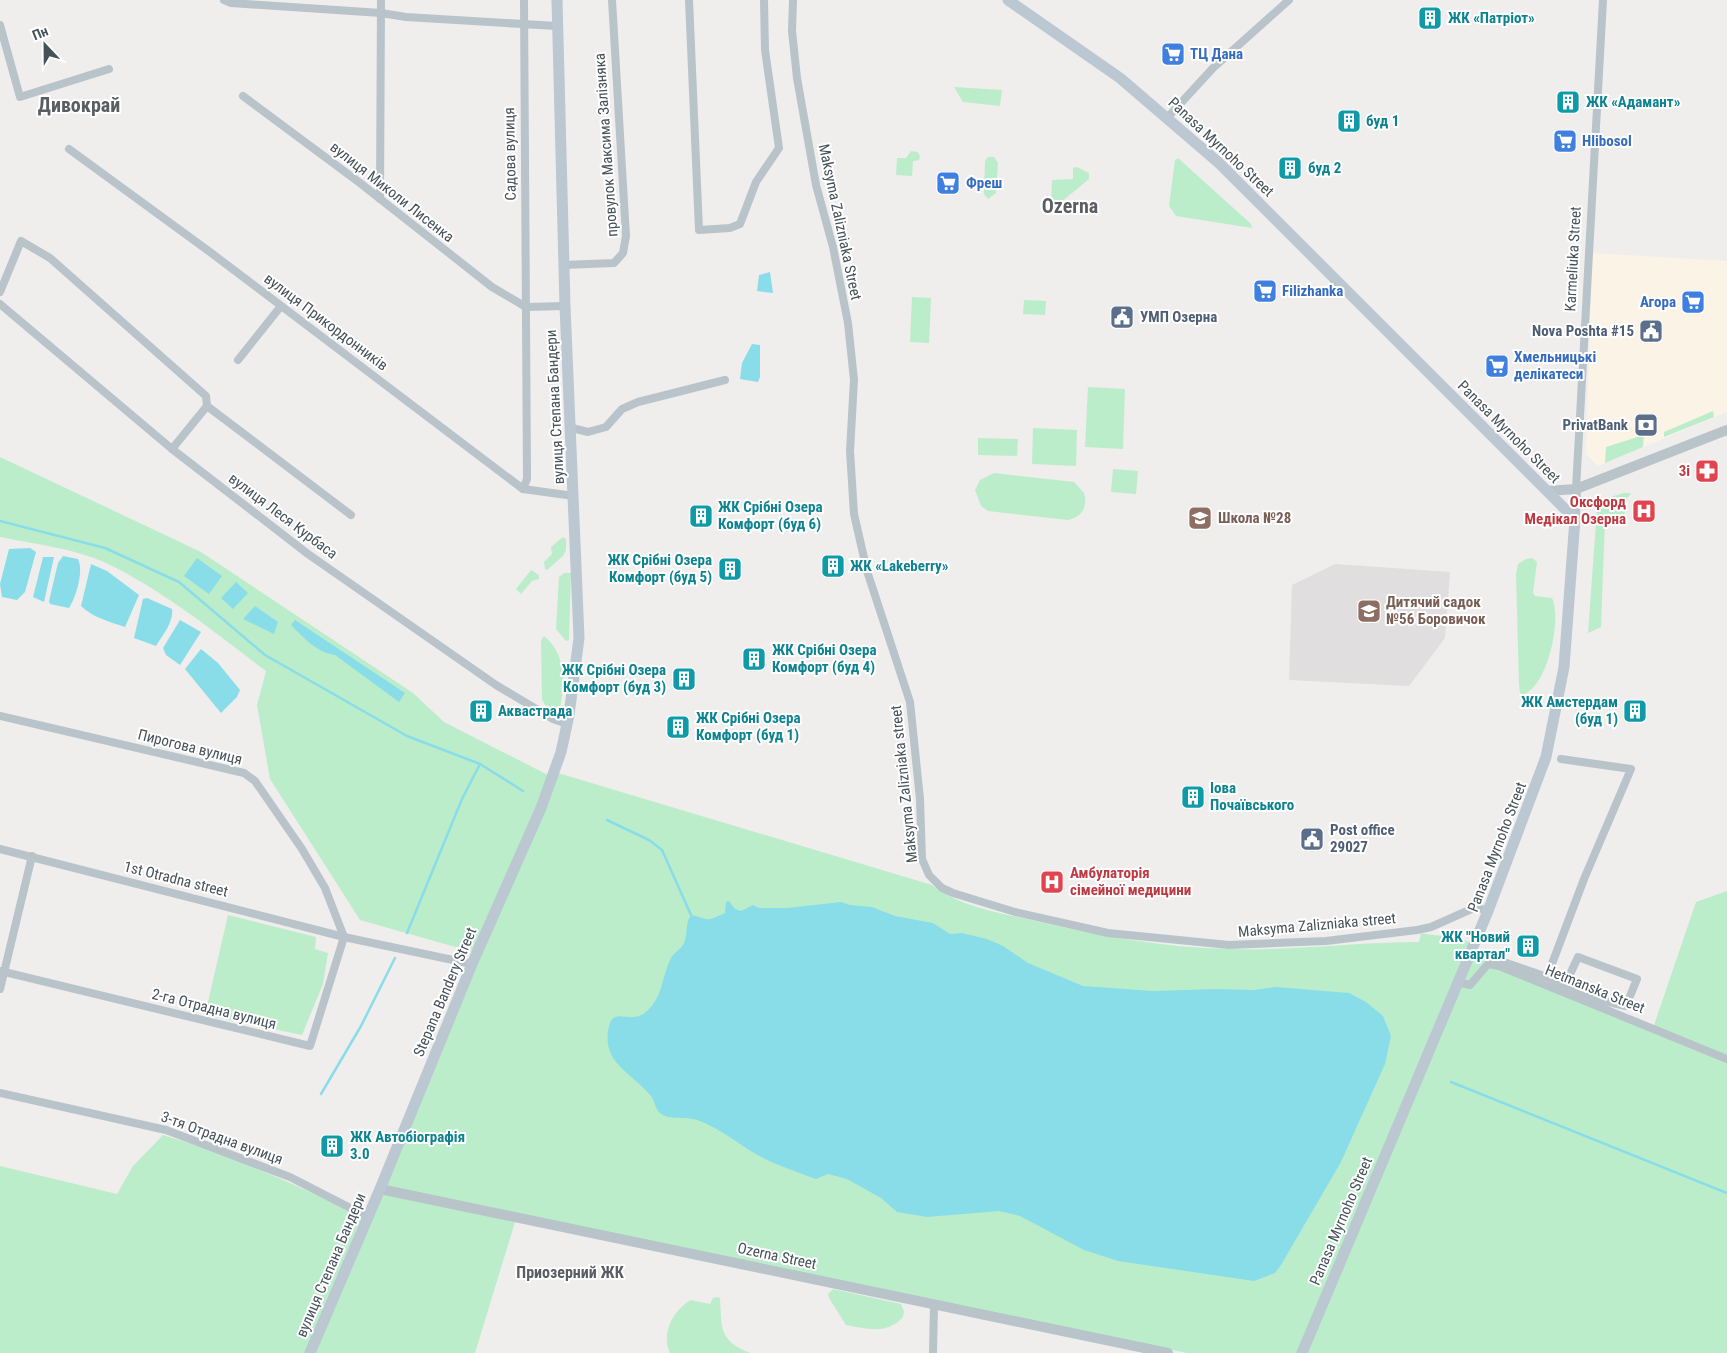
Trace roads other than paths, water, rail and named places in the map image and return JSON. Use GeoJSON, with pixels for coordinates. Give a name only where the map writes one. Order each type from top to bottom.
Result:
{"type":"FeatureCollection","features":[{"type":"Feature","properties":{"kind":"main road","name":"вулиця Степана Бандери"},"geometry":{"type":"LineString","coordinates":[[556,0],[565,306],[572,428],[579,638],[567,724]]}},
{"type":"Feature","properties":{"kind":"main road","name":"Panasa Myrnoho Street"},"geometry":{"type":"LineString","coordinates":[[1008,0],[1104,66],[1168,117],[1246,190],[1575,519],[1565,660],[1553,732],[1533,796],[1472,950],[1302,1353]]}},
{"type":"Feature","properties":{"kind":"main road","name":"Stepana Bandery Street"},"geometry":{"type":"LineString","coordinates":[[380,1189],[472,964],[541,808],[561,752],[567,724]]}},
{"type":"Feature","properties":{"kind":"main road","name":"вулиця Степана Бандери"},"geometry":{"type":"LineString","coordinates":[[310,1353],[380,1189]]}},
{"type":"Feature","properties":{"kind":"street"},"geometry":{"type":"LineString","coordinates":[[224,0],[230,3],[381,13],[406,17],[556,26]]}},
{"type":"Feature","properties":{"kind":"street"},"geometry":{"type":"LineString","coordinates":[[380,199],[382,0]]}},
{"type":"Feature","properties":{"kind":"street","name":"Садова вулиця"},"geometry":{"type":"LineString","coordinates":[[523,489],[527,479],[524,0]]}},
{"type":"Feature","properties":{"kind":"street","name":"провулок Максима Залізняка"},"geometry":{"type":"LineString","coordinates":[[564,265],[614,263],[620,259],[626,247],[624,176],[612,0]]}},
{"type":"Feature","properties":{"kind":"street"},"geometry":{"type":"LineString","coordinates":[[689,0],[699,230],[730,228],[740,224],[756,182],[779,148],[765,50],[764,0]]}},
{"type":"Feature","properties":{"kind":"street","name":"Maksyma Zalizniaka street"},"geometry":{"type":"LineString","coordinates":[[792,0],[792,31],[797,78],[816,185],[833,247],[848,323],[854,380],[850,451],[854,514],[868,571],[910,702],[920,799],[922,859],[929,875],[948,890],[1015,912],[1108,933],[1229,946],[1276,945],[1362,938],[1430,927],[1476,906],[1488,911]]}},
{"type":"Feature","properties":{"kind":"street"},"geometry":{"type":"LineString","coordinates":[[1168,117],[1214,68],[1289,0]]}},
{"type":"Feature","properties":{"kind":"street","name":"Karmeliuka Street"},"geometry":{"type":"LineString","coordinates":[[1575,519],[1603,0]]}},
{"type":"Feature","properties":{"kind":"street"},"geometry":{"type":"LineString","coordinates":[[0,25],[20,97],[109,69]]}},
{"type":"Feature","properties":{"kind":"street","name":"вулиця Миколи Лисенка"},"geometry":{"type":"LineString","coordinates":[[243,96],[380,199],[492,287],[526,307]]}},
{"type":"Feature","properties":{"kind":"street","name":"вулиця Прикордонників"},"geometry":{"type":"LineString","coordinates":[[69,149],[523,489],[574,496]]}},
{"type":"Feature","properties":{"kind":"street"},"geometry":{"type":"LineString","coordinates":[[0,292],[21,241],[50,258],[206,396],[207,406],[172,450]]}},
{"type":"Feature","properties":{"kind":"street","name":"вулиця Леся Курбаса"},"geometry":{"type":"LineString","coordinates":[[0,304],[172,450],[308,554],[496,686],[553,719],[567,724]]}},
{"type":"Feature","properties":{"kind":"street"},"geometry":{"type":"LineString","coordinates":[[238,360],[281,306]]}},
{"type":"Feature","properties":{"kind":"street"},"geometry":{"type":"LineString","coordinates":[[526,307],[565,306]]}},
{"type":"Feature","properties":{"kind":"street"},"geometry":{"type":"LineString","coordinates":[[572,428],[588,432],[606,427],[622,408],[638,402],[724,380]]}},
{"type":"Feature","properties":{"kind":"street"},"geometry":{"type":"LineString","coordinates":[[207,406],[351,515]]}},
{"type":"Feature","properties":{"kind":"street"},"geometry":{"type":"LineString","coordinates":[[1547,491],[1576,490],[1727,430]]}},
{"type":"Feature","properties":{"kind":"street","name":"Пирогова вулиця"},"geometry":{"type":"LineString","coordinates":[[0,716],[244,773],[255,781],[302,849],[325,888],[344,937]]}},
{"type":"Feature","properties":{"kind":"street"},"geometry":{"type":"LineString","coordinates":[[1546,977],[1584,879],[1631,769],[1561,759]]}},
{"type":"Feature","properties":{"kind":"street","name":"1st Otradna street"},"geometry":{"type":"LineString","coordinates":[[0,849],[344,937],[472,964]]}},
{"type":"Feature","properties":{"kind":"street"},"geometry":{"type":"LineString","coordinates":[[0,989],[2,971],[32,856]]}},
{"type":"Feature","properties":{"kind":"street","name":"2-га Отрадна вулиця"},"geometry":{"type":"LineString","coordinates":[[2,971],[310,1046],[344,937]]}},
{"type":"Feature","properties":{"kind":"street"},"geometry":{"type":"LineString","coordinates":[[1472,950],[1546,977],[1591,998],[1626,1006],[1637,979],[1578,957],[1565,985]]}},
{"type":"Feature","properties":{"kind":"street","name":"Hetmanska Street"},"geometry":{"type":"LineString","coordinates":[[1458,982],[1470,984],[1488,964],[1499,966],[1727,1059]]}},
{"type":"Feature","properties":{"kind":"street","name":"3-тя Отрадна вулиця"},"geometry":{"type":"LineString","coordinates":[[0,1093],[166,1130],[290,1177],[368,1217]]}},
{"type":"Feature","properties":{"kind":"street","name":"Ozerna Street"},"geometry":{"type":"LineString","coordinates":[[380,1189],[1168,1353]]}},
{"type":"Feature","properties":{"kind":"street"},"geometry":{"type":"LineString","coordinates":[[933,1353],[934,1304]]}},
{"type":"Feature","properties":{"kind":"water"},"geometry":{"type":"Polygon","coordinates":[[[770,272],[773,293],[757,291],[759,275],[770,272]]]}},
{"type":"Feature","properties":{"kind":"water"},"geometry":{"type":"Polygon","coordinates":[[[752,344],[760,345],[760,377],[758,382],[740,379],[742,363],[752,344]]]}},
{"type":"Feature","properties":{"kind":"water"},"geometry":{"type":"Polygon","coordinates":[[[30,548],[36,552],[25,592],[17,600],[2,597],[0,584],[9,549],[30,548]]]}},
{"type":"Feature","properties":{"kind":"water"},"geometry":{"type":"Polygon","coordinates":[[[63,556],[78,559],[80,564],[78,584],[69,608],[50,604],[49,601],[58,563],[63,556]]]}},
{"type":"Feature","properties":{"kind":"water"},"geometry":{"type":"Polygon","coordinates":[[[43,557],[54,557],[44,602],[33,597],[43,557]]]}},
{"type":"Feature","properties":{"kind":"water"},"geometry":{"type":"Polygon","coordinates":[[[197,558],[222,576],[209,594],[184,576],[197,558]]]}},
{"type":"Feature","properties":{"kind":"water"},"geometry":{"type":"Polygon","coordinates":[[[91,564],[107,571],[139,595],[125,627],[96,616],[81,606],[91,564]]]}},
{"type":"Feature","properties":{"kind":"water"},"geometry":{"type":"Polygon","coordinates":[[[236,582],[248,593],[233,609],[221,598],[236,582]]]}},
{"type":"Feature","properties":{"kind":"water"},"geometry":{"type":"Polygon","coordinates":[[[147,598],[172,609],[169,624],[156,646],[134,638],[143,599],[147,598]]]}},
{"type":"Feature","properties":{"kind":"water"},"geometry":{"type":"Polygon","coordinates":[[[255,606],[278,622],[274,634],[243,619],[255,606]]]}},
{"type":"Feature","properties":{"kind":"water"},"geometry":{"type":"Polygon","coordinates":[[[180,620],[201,632],[180,665],[166,655],[163,648],[180,620]]]}},
{"type":"Feature","properties":{"kind":"water"},"geometry":{"type":"Polygon","coordinates":[[[295,620],[405,693],[399,702],[335,655],[322,651],[311,644],[291,625],[295,620]]]}},
{"type":"Feature","properties":{"kind":"water"},"geometry":{"type":"Polygon","coordinates":[[[201,649],[218,663],[240,690],[237,697],[221,713],[185,669],[201,649]]]}},
{"type":"Feature","properties":{"kind":"water"},"geometry":{"type":"Polygon","coordinates":[[[729,901],[735,909],[741,911],[753,905],[759,908],[787,908],[841,902],[850,905],[872,907],[895,916],[933,923],[950,934],[962,933],[987,939],[1003,946],[1028,963],[1083,986],[1153,991],[1254,990],[1276,987],[1349,993],[1366,1002],[1383,1016],[1391,1036],[1385,1064],[1341,1162],[1281,1265],[1275,1273],[1254,1281],[1118,1261],[1084,1250],[1020,1216],[999,1211],[927,1217],[897,1212],[881,1198],[847,1179],[828,1174],[816,1179],[763,1158],[706,1123],[664,1115],[658,1111],[651,1096],[644,1088],[620,1066],[609,1049],[607,1039],[611,1020],[619,1016],[640,1016],[656,1000],[671,958],[684,943],[691,915],[707,919],[713,918],[725,913],[726,902],[729,901]]]}},
{"type":"Feature","properties":{"kind":"waterway"},"geometry":{"type":"LineString","coordinates":[[0,521],[105,548],[179,582],[265,655],[407,736],[480,764],[523,791]]}},
{"type":"Feature","properties":{"kind":"waterway"},"geometry":{"type":"LineString","coordinates":[[407,933],[462,799],[480,764]]}},
{"type":"Feature","properties":{"kind":"waterway"},"geometry":{"type":"LineString","coordinates":[[607,820],[649,840],[662,850],[691,915]]}},
{"type":"Feature","properties":{"kind":"waterway"},"geometry":{"type":"LineString","coordinates":[[321,1094],[361,1026],[395,958]]}},
{"type":"Feature","properties":{"kind":"waterway"},"geometry":{"type":"LineString","coordinates":[[1451,1082],[1727,1193]]}},
{"type":"Feature","properties":{"kind":"place","name":"ЖК «Патріот»"},"geometry":{"type":"Point","coordinates":[1430,18]}},
{"type":"Feature","properties":{"kind":"place","name":"ТЦ Дана"},"geometry":{"type":"Point","coordinates":[1173,54]}},
{"type":"Feature","properties":{"kind":"place","name":"ЖК «Адамант»"},"geometry":{"type":"Point","coordinates":[1568,102]}},
{"type":"Feature","properties":{"kind":"place","name":"буд 1"},"geometry":{"type":"Point","coordinates":[1349,121]}},
{"type":"Feature","properties":{"kind":"place","name":"Hlibosol"},"geometry":{"type":"Point","coordinates":[1565,141]}},
{"type":"Feature","properties":{"kind":"place","name":"буд 2"},"geometry":{"type":"Point","coordinates":[1290,168]}},
{"type":"Feature","properties":{"kind":"place","name":"Фреш"},"geometry":{"type":"Point","coordinates":[948,183]}},
{"type":"Feature","properties":{"kind":"place","name":"Filizhanka"},"geometry":{"type":"Point","coordinates":[1265,291]}},
{"type":"Feature","properties":{"kind":"place","name":"Агора"},"geometry":{"type":"Point","coordinates":[1693,302]}},
{"type":"Feature","properties":{"kind":"place","name":"УМП Озерна"},"geometry":{"type":"Point","coordinates":[1122,317]}},
{"type":"Feature","properties":{"kind":"place","name":"Nova Poshta #15"},"geometry":{"type":"Point","coordinates":[1651,331]}},
{"type":"Feature","properties":{"kind":"place","name":"Хмельницькі делікатеси"},"geometry":{"type":"Point","coordinates":[1497,366]}},
{"type":"Feature","properties":{"kind":"place","name":"PrivatBank"},"geometry":{"type":"Point","coordinates":[1646,425]}},
{"type":"Feature","properties":{"kind":"place","name":"3i"},"geometry":{"type":"Point","coordinates":[1707,471]}},
{"type":"Feature","properties":{"kind":"place","name":"Оксфорд Медікал Озерна"},"geometry":{"type":"Point","coordinates":[1644,511]}},
{"type":"Feature","properties":{"kind":"place","name":"ЖК Срібні Озера Комфорт (буд 6)"},"geometry":{"type":"Point","coordinates":[701,516]}},
{"type":"Feature","properties":{"kind":"place","name":"Школа №28"},"geometry":{"type":"Point","coordinates":[1200,518]}},
{"type":"Feature","properties":{"kind":"place","name":"ЖК «Lakeberry»"},"geometry":{"type":"Point","coordinates":[833,566]}},
{"type":"Feature","properties":{"kind":"place","name":"ЖК Срібні Озера Комфорт (буд 5)"},"geometry":{"type":"Point","coordinates":[730,569]}},
{"type":"Feature","properties":{"kind":"place","name":"Дитячий садок №56 Боровичок"},"geometry":{"type":"Point","coordinates":[1369,611]}},
{"type":"Feature","properties":{"kind":"place","name":"ЖК Срібні Озера Комфорт (буд 4)"},"geometry":{"type":"Point","coordinates":[754,659]}},
{"type":"Feature","properties":{"kind":"place","name":"ЖК Срібні Озера Комфорт (буд 3)"},"geometry":{"type":"Point","coordinates":[684,679]}},
{"type":"Feature","properties":{"kind":"place","name":"Аквастрада"},"geometry":{"type":"Point","coordinates":[481,711]}},
{"type":"Feature","properties":{"kind":"place","name":"ЖК Амстердам (буд 1)"},"geometry":{"type":"Point","coordinates":[1635,711]}},
{"type":"Feature","properties":{"kind":"place","name":"ЖК Срібні Озера Комфорт (буд 1)"},"geometry":{"type":"Point","coordinates":[678,727]}},
{"type":"Feature","properties":{"kind":"place","name":"Іова Почаївського"},"geometry":{"type":"Point","coordinates":[1193,797]}},
{"type":"Feature","properties":{"kind":"place","name":"Post office 29027"},"geometry":{"type":"Point","coordinates":[1312,839]}},
{"type":"Feature","properties":{"kind":"place","name":"Амбулаторія сімейної медицини"},"geometry":{"type":"Point","coordinates":[1052,882]}},
{"type":"Feature","properties":{"kind":"place","name":"ЖК \"Новий квартал\""},"geometry":{"type":"Point","coordinates":[1528,946]}},
{"type":"Feature","properties":{"kind":"place","name":"ЖК Автобіографія 3.0"},"geometry":{"type":"Point","coordinates":[332,1146]}},
{"type":"Feature","properties":{"kind":"district","name":"Дивокрай"},"geometry":{"type":"Point","coordinates":[79,105]}},
{"type":"Feature","properties":{"kind":"district","name":"Ozerna"},"geometry":{"type":"Point","coordinates":[1070,206]}},
{"type":"Feature","properties":{"kind":"district","name":"Приозерний ЖК"},"geometry":{"type":"Point","coordinates":[570,1272]}}]}
